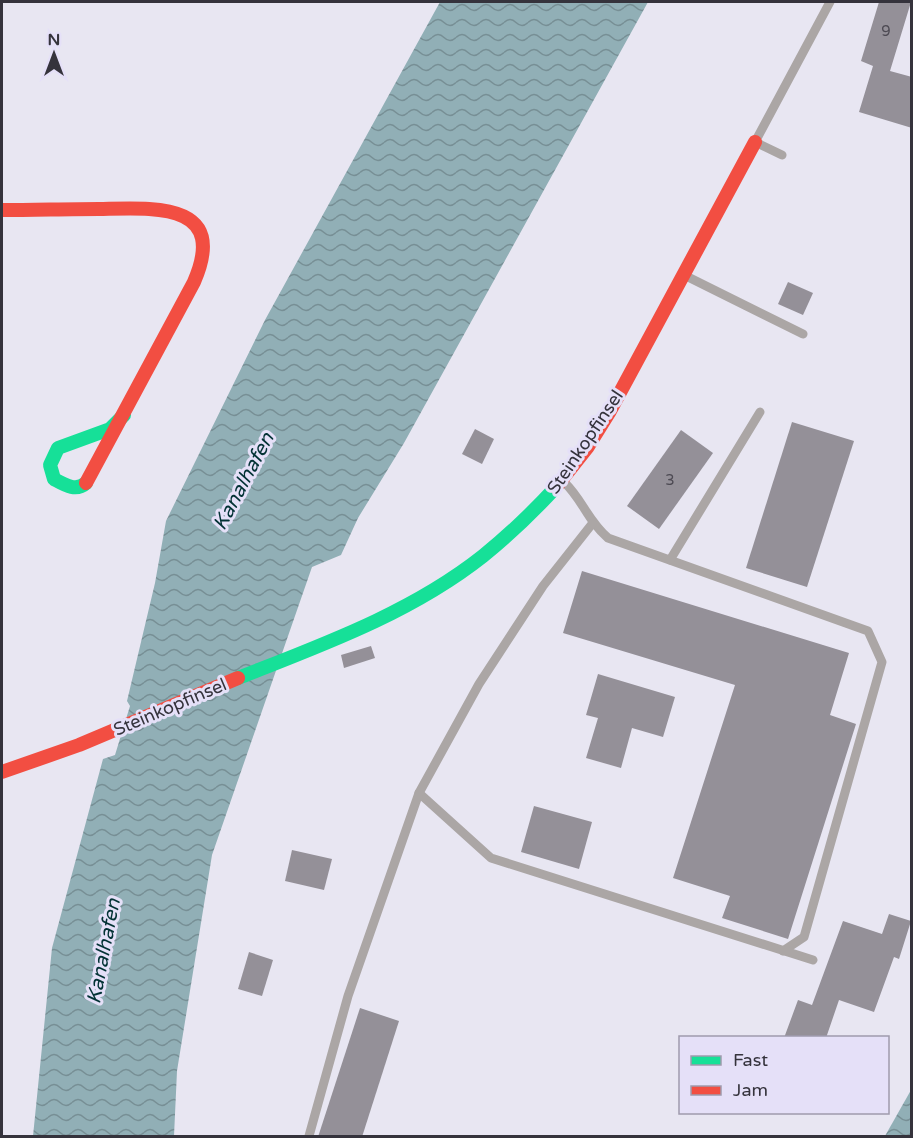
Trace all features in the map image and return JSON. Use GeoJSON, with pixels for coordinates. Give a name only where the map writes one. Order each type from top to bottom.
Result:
{"type":"FeatureCollection","features":[{"type":"Feature","properties":{"kind":"street","name":"Steinkopfinsel"},"geometry":{"type":"LineString","coordinates":[[2,772],[65,750],[402,609],[447,583],[508,537],[563,481],[613,405],[755,142]]}},
{"type":"Feature","properties":{"kind":"street"},"geometry":{"type":"LineString","coordinates":[[2,210],[158,208],[182,214],[200,231],[206,247],[201,268],[124,416],[88,481],[83,486],[70,488],[54,479],[50,465],[58,448],[66,443],[110,429],[124,416]]}},
{"type":"Feature","properties":{"kind":"lane","name":"Steinkopfinsel"},"geometry":{"type":"LineString","coordinates":[[755,142],[830,2]]}},
{"type":"Feature","properties":{"kind":"lane"},"geometry":{"type":"LineString","coordinates":[[755,142],[782,155]]}},
{"type":"Feature","properties":{"kind":"lane"},"geometry":{"type":"LineString","coordinates":[[684,275],[803,334]]}},
{"type":"Feature","properties":{"kind":"lane"},"geometry":{"type":"LineString","coordinates":[[670,560],[760,412]]}},
{"type":"Feature","properties":{"kind":"lane"},"geometry":{"type":"LineString","coordinates":[[563,481],[577,494],[592,524],[608,538],[868,631],[882,663],[804,937],[783,951]]}},
{"type":"Feature","properties":{"kind":"lane"},"geometry":{"type":"LineString","coordinates":[[309,1137],[348,996],[419,793],[479,684],[543,586],[592,524]]}},
{"type":"Feature","properties":{"kind":"lane"},"geometry":{"type":"LineString","coordinates":[[419,793],[491,858],[813,960]]}},
{"type":"Feature","properties":{"kind":"water","name":"Kanalhafen"},"geometry":{"type":"Polygon","coordinates":[[[440,2],[648,2],[404,443],[358,518],[341,555],[312,567],[212,855],[177,1071],[174,1136],[33,1136],[52,948],[103,759],[115,755],[130,706],[127,701],[155,583],[166,521],[265,320],[440,2]]]}},
{"type":"Feature","properties":{"kind":"water"},"geometry":{"type":"Polygon","coordinates":[[[911,1090],[911,1136],[885,1136],[911,1090]]]}},
{"type":"Feature","properties":{"kind":"building"},"geometry":{"type":"Polygon","coordinates":[[[879,2],[911,2],[890,71],[912,77],[912,128],[859,112],[873,66],[861,61],[879,2]]]}},
{"type":"Feature","properties":{"kind":"building"},"geometry":{"type":"Polygon","coordinates":[[[788,282],[813,293],[803,315],[778,304],[788,282]]]}},
{"type":"Feature","properties":{"kind":"building"},"geometry":{"type":"Polygon","coordinates":[[[792,422],[854,441],[807,587],[746,568],[792,422]]]}},
{"type":"Feature","properties":{"kind":"building"},"geometry":{"type":"Polygon","coordinates":[[[475,429],[494,439],[482,464],[462,454],[475,429]]]}},
{"type":"Feature","properties":{"kind":"building"},"geometry":{"type":"Polygon","coordinates":[[[681,430],[713,453],[659,529],[627,506],[681,430]]]}},
{"type":"Feature","properties":{"kind":"building"},"geometry":{"type":"Polygon","coordinates":[[[582,571],[849,653],[830,715],[856,724],[788,939],[722,918],[730,896],[673,878],[735,685],[563,633],[582,571]]]}},
{"type":"Feature","properties":{"kind":"building"},"geometry":{"type":"Polygon","coordinates":[[[371,646],[375,658],[344,668],[341,655],[371,646]]]}},
{"type":"Feature","properties":{"kind":"building"},"geometry":{"type":"Polygon","coordinates":[[[598,674],[675,697],[663,737],[632,728],[621,768],[586,758],[598,718],[586,715],[598,674]]]}},
{"type":"Feature","properties":{"kind":"building"},"geometry":{"type":"Polygon","coordinates":[[[534,806],[592,822],[579,869],[521,852],[534,806]]]}},
{"type":"Feature","properties":{"kind":"building"},"geometry":{"type":"Polygon","coordinates":[[[292,850],[332,859],[324,890],[285,881],[292,850]]]}},
{"type":"Feature","properties":{"kind":"building"},"geometry":{"type":"Polygon","coordinates":[[[889,914],[911,921],[899,959],[894,957],[874,1012],[839,1000],[827,1036],[785,1036],[798,1000],[812,1005],[843,921],[882,934],[889,914]]]}},
{"type":"Feature","properties":{"kind":"building"},"geometry":{"type":"Polygon","coordinates":[[[249,952],[273,960],[262,996],[238,989],[249,952]]]}},
{"type":"Feature","properties":{"kind":"building"},"geometry":{"type":"Polygon","coordinates":[[[360,1008],[399,1021],[362,1137],[318,1137],[360,1008]]]}},
{"type":"Feature","properties":{"kind":"traffic: fast"},"geometry":{"type":"LineString","coordinates":[[86,483],[74,487],[54,479],[50,465],[58,448],[110,429],[124,415]]}},
{"type":"Feature","properties":{"kind":"traffic: fast"},"geometry":{"type":"LineString","coordinates":[[238,678],[365,626],[426,594],[493,548],[556,487]]}},
{"type":"Feature","properties":{"kind":"traffic: jam"},"geometry":{"type":"LineString","coordinates":[[556,487],[587,448],[610,411],[755,142]]}},
{"type":"Feature","properties":{"kind":"traffic: jam"},"geometry":{"type":"LineString","coordinates":[[2,210],[162,210],[180,215],[194,223],[202,236],[202,256],[194,282],[86,483]]}},
{"type":"Feature","properties":{"kind":"traffic: jam"},"geometry":{"type":"LineString","coordinates":[[2,772],[79,745],[238,678]]}}]}
